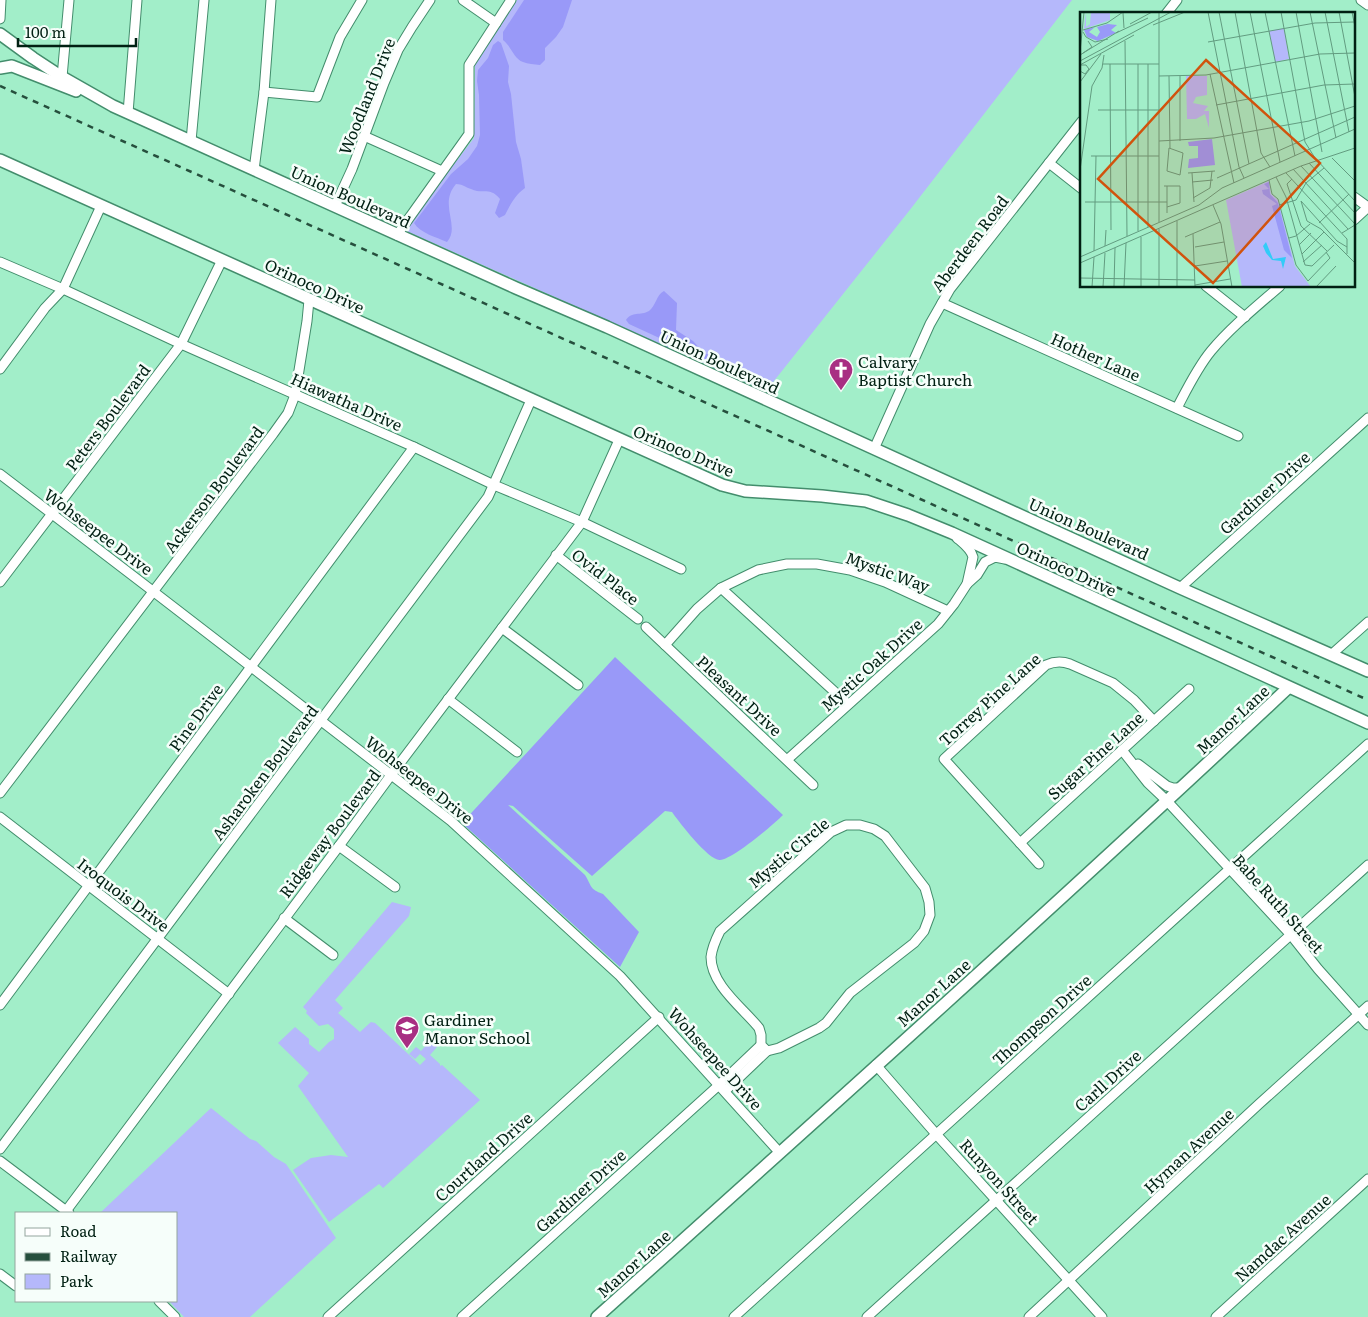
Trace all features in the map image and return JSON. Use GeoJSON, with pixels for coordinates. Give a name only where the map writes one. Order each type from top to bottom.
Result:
{"type":"FeatureCollection","features":[{"type":"Feature","properties":{"kind":"street"},"geometry":{"type":"LineString","coordinates":[[0,19],[1,0]]}},
{"type":"Feature","properties":{"kind":"street"},"geometry":{"type":"LineString","coordinates":[[62,76],[69,0]]}},
{"type":"Feature","properties":{"kind":"street"},"geometry":{"type":"LineString","coordinates":[[128,113],[137,0]]}},
{"type":"Feature","properties":{"kind":"street"},"geometry":{"type":"LineString","coordinates":[[191,142],[204,0]]}},
{"type":"Feature","properties":{"kind":"street"},"geometry":{"type":"LineString","coordinates":[[254,170],[264,92],[271,0]]}},
{"type":"Feature","properties":{"kind":"street"},"geometry":{"type":"LineString","coordinates":[[264,92],[317,96],[340,37],[362,0]]}},
{"type":"Feature","properties":{"kind":"street","name":"Woodland Drive"},"geometry":{"type":"LineString","coordinates":[[335,206],[398,50],[430,0]]}},
{"type":"Feature","properties":{"kind":"street"},"geometry":{"type":"LineString","coordinates":[[462,0],[496,22]]}},
{"type":"Feature","properties":{"kind":"street"},"geometry":{"type":"LineString","coordinates":[[398,235],[469,134],[470,65],[511,0]]}},
{"type":"Feature","properties":{"kind":"street"},"geometry":{"type":"LineString","coordinates":[[1168,12],[1177,0]]}},
{"type":"Feature","properties":{"kind":"street"},"geometry":{"type":"LineString","coordinates":[[1361,0],[1368,6]]}},
{"type":"Feature","properties":{"kind":"street","name":"Union Boulevard"},"geometry":{"type":"LineString","coordinates":[[0,34],[62,76],[128,113],[1368,671]]}},
{"type":"Feature","properties":{"kind":"street"},"geometry":{"type":"LineString","coordinates":[[0,68],[12,66],[113,106]]}},
{"type":"Feature","properties":{"kind":"street","name":"Aberdeen Road"},"geometry":{"type":"LineString","coordinates":[[874,449],[930,324],[950,289],[1080,124]]}},
{"type":"Feature","properties":{"kind":"street"},"geometry":{"type":"LineString","coordinates":[[364,136],[442,171]]}},
{"type":"Feature","properties":{"kind":"street","name":"Orinoco Drive"},"geometry":{"type":"LineString","coordinates":[[0,160],[722,485],[745,491],[866,501],[908,515],[952,533],[1368,723]]}},
{"type":"Feature","properties":{"kind":"street"},"geometry":{"type":"LineString","coordinates":[[1049,163],[1080,187]]}},
{"type":"Feature","properties":{"kind":"street"},"geometry":{"type":"LineString","coordinates":[[1356,198],[1368,207],[1356,218]]}},
{"type":"Feature","properties":{"kind":"street"},"geometry":{"type":"LineString","coordinates":[[0,369],[45,308],[63,289],[101,206]]}},
{"type":"Feature","properties":{"kind":"street","name":"Peters Boulevard"},"geometry":{"type":"LineString","coordinates":[[0,582],[181,344],[222,260]]}},
{"type":"Feature","properties":{"kind":"street","name":"Hiawatha Drive"},"geometry":{"type":"LineString","coordinates":[[0,262],[414,447],[494,485],[582,522],[681,569]]}},
{"type":"Feature","properties":{"kind":"street"},"geometry":{"type":"LineString","coordinates":[[1209,288],[1245,317]]}},
{"type":"Feature","properties":{"kind":"street"},"geometry":{"type":"LineString","coordinates":[[1177,408],[1210,352],[1278,288]]}},
{"type":"Feature","properties":{"kind":"street","name":"Ackerson Boulevard"},"geometry":{"type":"LineString","coordinates":[[0,793],[288,413],[295,395],[308,321],[309,300]]}},
{"type":"Feature","properties":{"kind":"street","name":"Hother Lane"},"geometry":{"type":"LineString","coordinates":[[942,303],[1238,436]]}},
{"type":"Feature","properties":{"kind":"street","name":"Asharoken Boulevard"},"geometry":{"type":"LineString","coordinates":[[0,1149],[488,497],[531,400]]}},
{"type":"Feature","properties":{"kind":"street","name":"Gardiner Drive"},"geometry":{"type":"LineString","coordinates":[[1180,588],[1368,418]]}},
{"type":"Feature","properties":{"kind":"street","name":"Ridgeway Boulevard"},"geometry":{"type":"LineString","coordinates":[[68,1212],[284,918],[582,522],[619,440]]}},
{"type":"Feature","properties":{"kind":"street","name":"Pine Drive"},"geometry":{"type":"LineString","coordinates":[[0,1005],[414,447]]}},
{"type":"Feature","properties":{"kind":"street","name":"Wohseepee Drive"},"geometry":{"type":"LineString","coordinates":[[0,474],[451,821],[620,976],[780,1152]]}},
{"type":"Feature","properties":{"kind":"street","name":"Mystic Oak Drive"},"geometry":{"type":"LineString","coordinates":[[952,533],[972,553],[973,557],[967,584]]}},
{"type":"Feature","properties":{"kind":"street","name":"Ovid Place"},"geometry":{"type":"LineString","coordinates":[[556,556],[638,619]]}},
{"type":"Feature","properties":{"kind":"street","name":"Mystic Oak Drive"},"geometry":{"type":"LineString","coordinates":[[788,759],[938,624],[985,562],[995,557],[1008,559]]}},
{"type":"Feature","properties":{"kind":"street","name":"Mystic Way"},"geometry":{"type":"LineString","coordinates":[[665,645],[697,609],[721,588],[758,570],[787,564],[817,564],[850,570],[884,582],[948,611]]}},
{"type":"Feature","properties":{"kind":"street"},"geometry":{"type":"LineString","coordinates":[[721,588],[848,704]]}},
{"type":"Feature","properties":{"kind":"street"},"geometry":{"type":"LineString","coordinates":[[1332,654],[1368,622]]}},
{"type":"Feature","properties":{"kind":"street","name":"Pleasant Drive"},"geometry":{"type":"LineString","coordinates":[[646,627],[788,759],[813,785]]}},
{"type":"Feature","properties":{"kind":"street"},"geometry":{"type":"LineString","coordinates":[[502,628],[578,685]]}},
{"type":"Feature","properties":{"kind":"street","name":"Torrey Pine Lane"},"geometry":{"type":"LineString","coordinates":[[1020,843],[944,759],[1046,665],[1064,662],[1113,683],[1134,700],[1154,721]]}},
{"type":"Feature","properties":{"kind":"street","name":"Manor Lane"},"geometry":{"type":"LineString","coordinates":[[597,1317],[1167,802],[1288,688]]}},
{"type":"Feature","properties":{"kind":"street","name":"Sugar Pine Lane"},"geometry":{"type":"LineString","coordinates":[[1020,843],[1124,753],[1154,721],[1189,689]]}},
{"type":"Feature","properties":{"kind":"street"},"geometry":{"type":"LineString","coordinates":[[448,700],[517,752]]}},
{"type":"Feature","properties":{"kind":"street","name":"Thompson Drive"},"geometry":{"type":"LineString","coordinates":[[734,1317],[1368,744]]}},
{"type":"Feature","properties":{"kind":"street"},"geometry":{"type":"LineString","coordinates":[[1124,753],[1167,786],[1181,788]]}},
{"type":"Feature","properties":{"kind":"street","name":"Babe Ruth Street"},"geometry":{"type":"LineString","coordinates":[[1124,753],[1148,783],[1291,935],[1318,969],[1368,1025]]}},
{"type":"Feature","properties":{"kind":"street","name":"Iroquois Drive"},"geometry":{"type":"LineString","coordinates":[[0,818],[229,994]]}},
{"type":"Feature","properties":{"kind":"street","name":"Mystic Circle"},"geometry":{"type":"LineString","coordinates":[[722,1088],[764,1048],[779,1048],[826,1023],[850,992],[914,943],[924,931],[930,915],[926,888],[885,836],[874,829],[846,824],[831,832],[720,931],[714,944],[711,958],[714,971],[719,983],[759,1028],[764,1048]]}},
{"type":"Feature","properties":{"kind":"street"},"geometry":{"type":"LineString","coordinates":[[1020,843],[1039,864]]}},
{"type":"Feature","properties":{"kind":"street"},"geometry":{"type":"LineString","coordinates":[[339,846],[395,887]]}},
{"type":"Feature","properties":{"kind":"street","name":"Carll Drive"},"geometry":{"type":"LineString","coordinates":[[868,1317],[1368,865]]}},
{"type":"Feature","properties":{"kind":"street"},"geometry":{"type":"LineString","coordinates":[[284,918],[333,955]]}},
{"type":"Feature","properties":{"kind":"street","name":"Hyman Avenue"},"geometry":{"type":"LineString","coordinates":[[1029,1317],[1368,1006]]}},
{"type":"Feature","properties":{"kind":"street","name":"Courtland Drive"},"geometry":{"type":"LineString","coordinates":[[328,1317],[659,1017]]}},
{"type":"Feature","properties":{"kind":"street","name":"Runyon Street"},"geometry":{"type":"LineString","coordinates":[[876,1066],[1102,1317]]}},
{"type":"Feature","properties":{"kind":"street","name":"Gardiner Drive"},"geometry":{"type":"LineString","coordinates":[[462,1317],[722,1088]]}},
{"type":"Feature","properties":{"kind":"street"},"geometry":{"type":"LineString","coordinates":[[0,1161],[68,1212]]}},
{"type":"Feature","properties":{"kind":"street","name":"Namdac Avenue"},"geometry":{"type":"LineString","coordinates":[[1216,1317],[1368,1179]]}},
{"type":"Feature","properties":{"kind":"street"},"geometry":{"type":"LineString","coordinates":[[0,1274],[15,1285]]}},
{"type":"Feature","properties":{"kind":"street"},"geometry":{"type":"LineString","coordinates":[[160,1302],[175,1317]]}},
{"type":"Feature","properties":{"kind":"green space"},"geometry":{"type":"Polygon","coordinates":[[[517,0],[1072,0],[909,211],[766,391],[404,230],[474,138],[475,65],[517,0]]]}},
{"type":"Feature","properties":{"kind":"green space"},"geometry":{"type":"Polygon","coordinates":[[[392,902],[411,907],[409,916],[335,1000],[343,1008],[338,1013],[360,1032],[371,1022],[375,1023],[420,1065],[426,1059],[420,1054],[415,1059],[409,1054],[416,1047],[421,1051],[430,1041],[437,1047],[430,1055],[480,1100],[383,1188],[379,1184],[329,1222],[293,1170],[311,1158],[331,1155],[348,1157],[298,1086],[309,1073],[278,1043],[295,1027],[309,1039],[309,1044],[319,1052],[334,1039],[334,1029],[328,1024],[319,1026],[306,1013],[307,1011],[303,1007],[392,902]]]}},
{"type":"Feature","properties":{"kind":"green space"},"geometry":{"type":"Polygon","coordinates":[[[211,1108],[250,1139],[256,1141],[274,1157],[286,1164],[336,1238],[250,1317],[184,1317],[170,1302],[178,1302],[178,1212],[101,1212],[211,1108]]]}},
{"type":"Feature","properties":{"kind":"shaded area"},"geometry":{"type":"Polygon","coordinates":[[[524,0],[572,0],[563,27],[545,48],[545,60],[540,65],[520,60],[503,40],[503,32],[524,0]]]}},
{"type":"Feature","properties":{"kind":"shaded area"},"geometry":{"type":"Polygon","coordinates":[[[498,41],[501,43],[509,66],[508,82],[516,142],[521,159],[525,188],[516,197],[505,215],[499,218],[495,213],[500,199],[496,195],[489,192],[475,191],[456,184],[449,200],[452,229],[451,236],[447,242],[424,232],[414,223],[451,174],[468,159],[477,146],[480,135],[478,70],[488,58],[493,45],[498,41]]]}},
{"type":"Feature","properties":{"kind":"shaded area"},"geometry":{"type":"Polygon","coordinates":[[[664,291],[677,303],[676,330],[693,341],[703,352],[740,369],[742,376],[629,324],[626,320],[628,317],[649,311],[659,295],[664,291]]]}},
{"type":"Feature","properties":{"kind":"shaded area"},"geometry":{"type":"Polygon","coordinates":[[[615,657],[783,815],[743,848],[720,860],[715,859],[702,848],[672,812],[665,811],[592,876],[513,806],[508,805],[585,875],[591,887],[603,894],[639,932],[620,967],[462,823],[615,657]]]}},
{"type":"Feature","properties":{"kind":"railway"},"geometry":{"type":"LineString","coordinates":[[0,86],[1368,700]]}},
{"type":"Feature","properties":{"kind":"place","name":"Calvary Baptist Church"},"geometry":{"type":"Point","coordinates":[841,391]}},
{"type":"Feature","properties":{"kind":"place","name":"Gardiner Manor School"},"geometry":{"type":"Point","coordinates":[407,1049]}}]}
